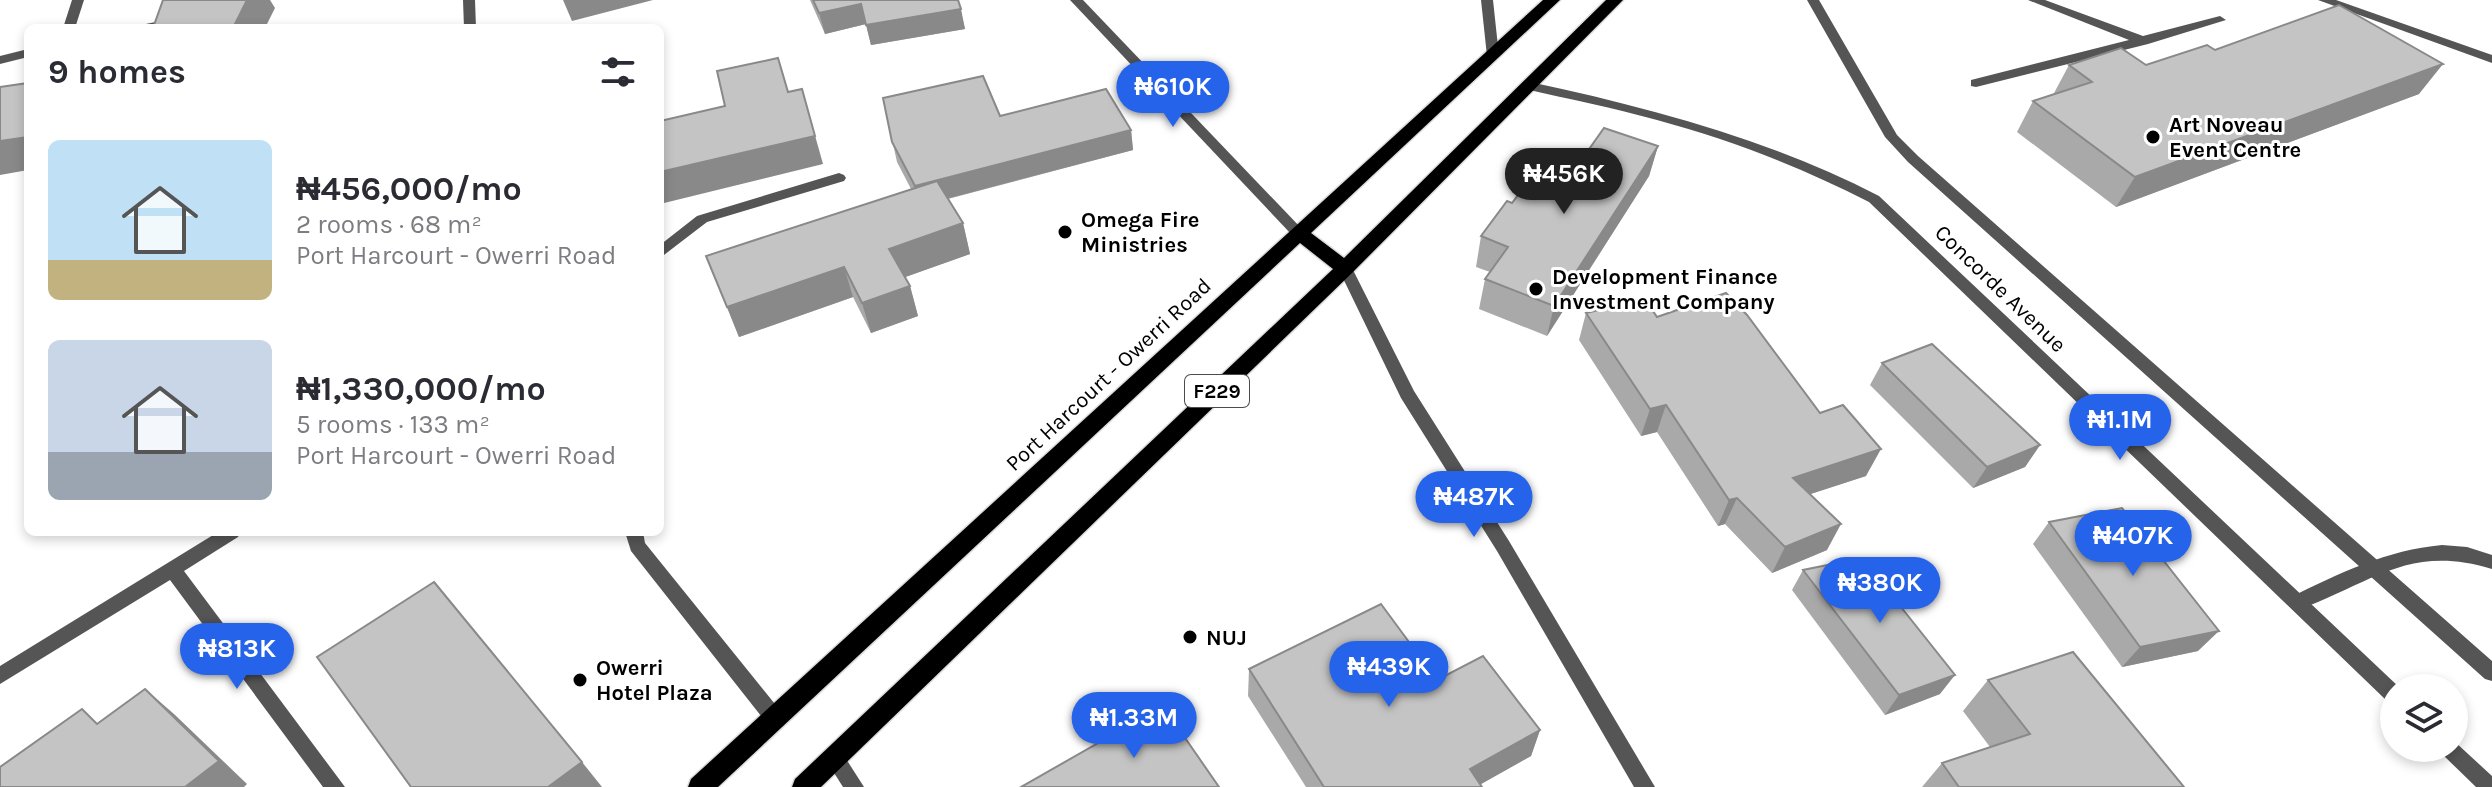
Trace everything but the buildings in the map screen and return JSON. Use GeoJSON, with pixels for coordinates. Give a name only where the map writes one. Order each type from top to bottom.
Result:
{"type":"FeatureCollection","features":[{"type":"Feature","properties":{"kind":"main road","name":"Port Harcourt - Owerri Road"},"geometry":{"type":"LineString","coordinates":[[700,787],[776,720],[1297,232],[1552,0]]}},
{"type":"Feature","properties":{"kind":"main road","name":"F229"},"geometry":{"type":"LineString","coordinates":[[804,787],[1345,268],[1615,0]]}},
{"type":"Feature","properties":{"kind":"main road"},"geometry":{"type":"LineString","coordinates":[[1297,232],[1345,268]]}},
{"type":"Feature","properties":{"kind":"street"},"geometry":{"type":"LineString","coordinates":[[70,24],[78,0]]}},
{"type":"Feature","properties":{"kind":"street"},"geometry":{"type":"LineString","coordinates":[[469,0],[470,24]]}},
{"type":"Feature","properties":{"kind":"street"},"geometry":{"type":"LineString","coordinates":[[1076,0],[1297,232]]}},
{"type":"Feature","properties":{"kind":"street"},"geometry":{"type":"LineString","coordinates":[[1487,0],[1493,56]]}},
{"type":"Feature","properties":{"kind":"street","name":"Concorde Avenue"},"geometry":{"type":"LineString","coordinates":[[1813,0],[1892,137],[1913,159],[2492,673]]}},
{"type":"Feature","properties":{"kind":"street"},"geometry":{"type":"LineString","coordinates":[[2034,0],[2144,41]]}},
{"type":"Feature","properties":{"kind":"street"},"geometry":{"type":"LineString","coordinates":[[2324,0],[2492,59]]}},
{"type":"Feature","properties":{"kind":"street"},"geometry":{"type":"LineString","coordinates":[[165,24],[189,19]]}},
{"type":"Feature","properties":{"kind":"street"},"geometry":{"type":"LineString","coordinates":[[1976,83],[2220,20]]}},
{"type":"Feature","properties":{"kind":"street"},"geometry":{"type":"LineString","coordinates":[[0,60],[24,54]]}},
{"type":"Feature","properties":{"kind":"street","name":"Concorde Avenue"},"geometry":{"type":"LineString","coordinates":[[1530,86],[1576,95],[1782,153],[1874,199],[2380,682]]}},
{"type":"Feature","properties":{"kind":"street"},"geometry":{"type":"LineString","coordinates":[[664,250],[702,219],[839,178]]}},
{"type":"Feature","properties":{"kind":"street"},"geometry":{"type":"LineString","coordinates":[[1345,268],[1407,394],[1503,546],[1645,787]]}},
{"type":"Feature","properties":{"kind":"street"},"geometry":{"type":"LineString","coordinates":[[0,676],[226,536]]}},
{"type":"Feature","properties":{"kind":"street"},"geometry":{"type":"LineString","coordinates":[[635,536],[637,546],[776,720]]}},
{"type":"Feature","properties":{"kind":"street"},"geometry":{"type":"LineString","coordinates":[[2297,602],[2370,567],[2432,552],[2469,552],[2492,562]]}},
{"type":"Feature","properties":{"kind":"street"},"geometry":{"type":"LineString","coordinates":[[173,570],[335,787]]}},
{"type":"Feature","properties":{"kind":"street"},"geometry":{"type":"LineString","coordinates":[[834,757],[854,787]]}},
{"type":"Feature","properties":{"kind":"street"},"geometry":{"type":"LineString","coordinates":[[2464,762],[2490,787]]}},
{"type":"Feature","properties":{"kind":"place","name":"Art Noveau Event Centre"},"geometry":{"type":"Point","coordinates":[2153,137]}},
{"type":"Feature","properties":{"kind":"place","name":"Omega Fire Ministries"},"geometry":{"type":"Point","coordinates":[1065,232]}},
{"type":"Feature","properties":{"kind":"place","name":"Development Finance Investment Company"},"geometry":{"type":"Point","coordinates":[1536,289]}},
{"type":"Feature","properties":{"kind":"place","name":"NUJ"},"geometry":{"type":"Point","coordinates":[1190,637]}},
{"type":"Feature","properties":{"kind":"place","name":"Owerri Hotel Plaza"},"geometry":{"type":"Point","coordinates":[580,680]}}]}
